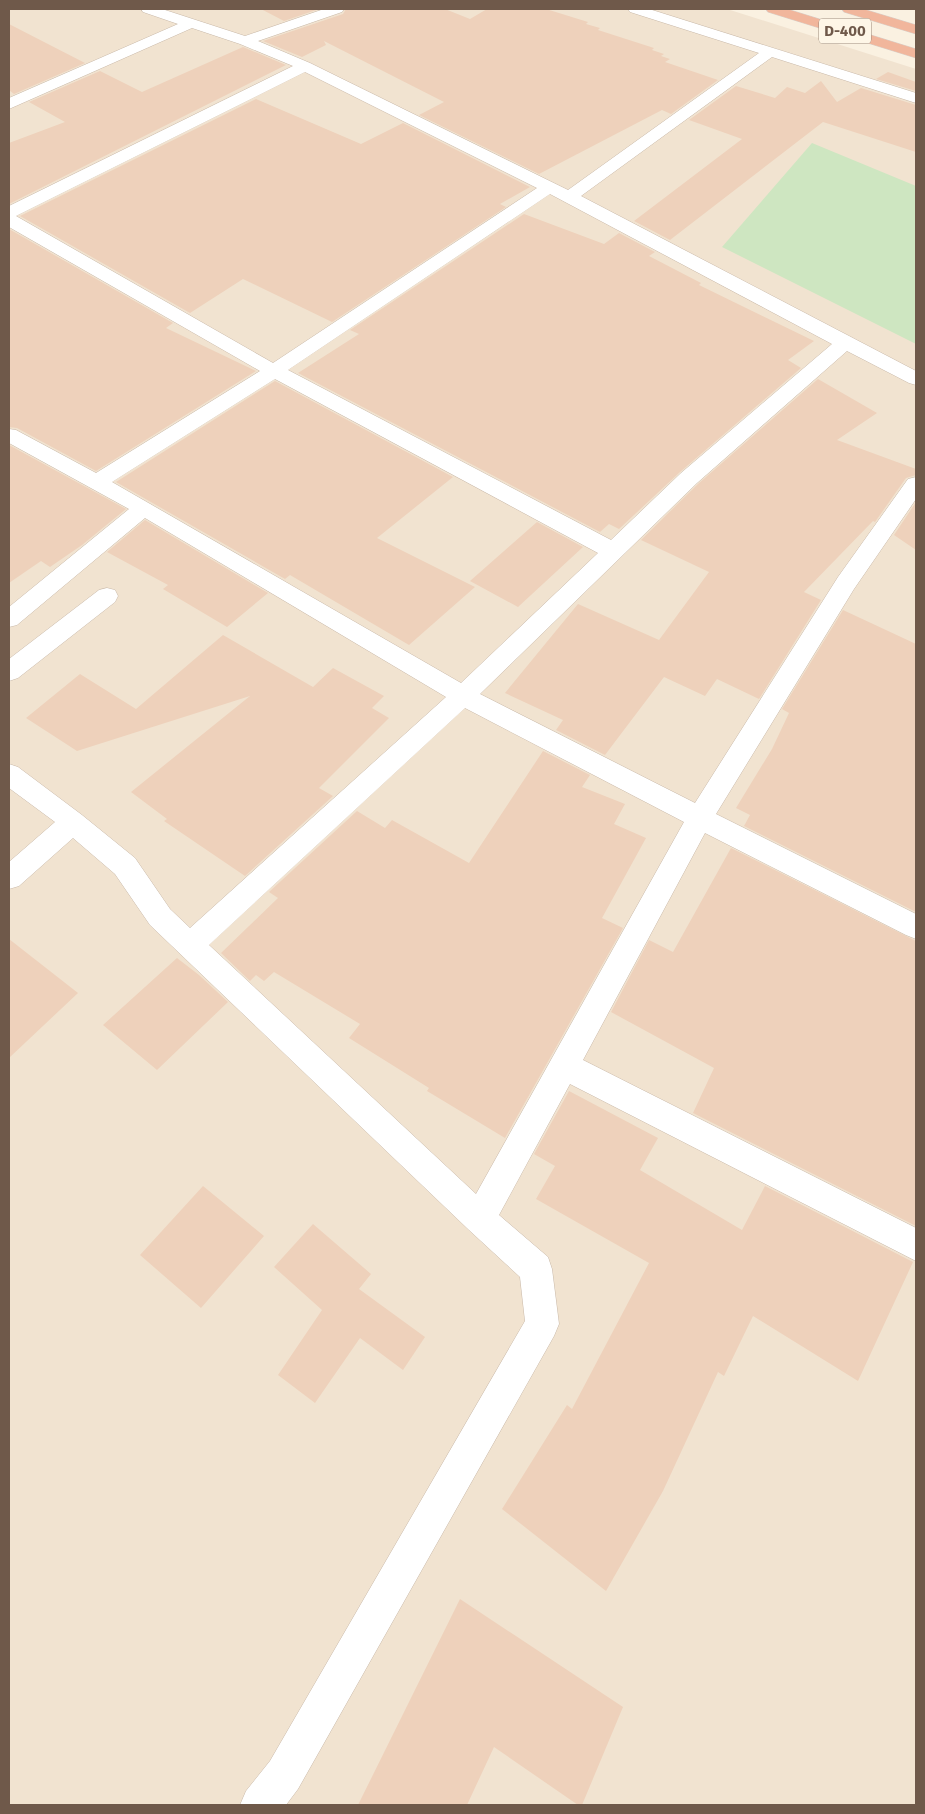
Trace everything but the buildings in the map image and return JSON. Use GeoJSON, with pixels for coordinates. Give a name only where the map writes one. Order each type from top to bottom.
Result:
{"type":"FeatureCollection","features":[{"type":"Feature","properties":{"kind":"highway","name":"D-400"},"geometry":{"type":"LineString","coordinates":[[773,9],[916,54]]}},
{"type":"Feature","properties":{"kind":"highway","name":"D-400"},"geometry":{"type":"LineString","coordinates":[[849,9],[916,30]]}},
{"type":"Feature","properties":{"kind":"street"},"geometry":{"type":"LineString","coordinates":[[148,9],[245,41],[305,66],[569,197],[916,379]]}},
{"type":"Feature","properties":{"kind":"street"},"geometry":{"type":"LineString","coordinates":[[245,41],[337,9]]}},
{"type":"Feature","properties":{"kind":"street"},"geometry":{"type":"LineString","coordinates":[[635,9],[916,98]]}},
{"type":"Feature","properties":{"kind":"street"},"geometry":{"type":"LineString","coordinates":[[9,104],[191,23]]}},
{"type":"Feature","properties":{"kind":"street"},"geometry":{"type":"LineString","coordinates":[[569,197],[770,52]]}},
{"type":"Feature","properties":{"kind":"street"},"geometry":{"type":"LineString","coordinates":[[9,212],[305,66]]}},
{"type":"Feature","properties":{"kind":"street"},"geometry":{"type":"LineString","coordinates":[[97,482],[274,371],[550,188]]}},
{"type":"Feature","properties":{"kind":"street"},"geometry":{"type":"LineString","coordinates":[[9,220],[274,371],[613,551]]}},
{"type":"Feature","properties":{"kind":"street"},"geometry":{"type":"LineString","coordinates":[[190,945],[463,696],[689,478],[845,343]]}},
{"type":"Feature","properties":{"kind":"street"},"geometry":{"type":"LineString","coordinates":[[9,435],[144,508],[463,696],[916,927]]}},
{"type":"Feature","properties":{"kind":"street"},"geometry":{"type":"LineString","coordinates":[[480,1219],[700,818],[846,582],[916,484]]}},
{"type":"Feature","properties":{"kind":"street"},"geometry":{"type":"LineString","coordinates":[[9,619],[144,508]]}},
{"type":"Feature","properties":{"kind":"street"},"geometry":{"type":"LineString","coordinates":[[9,672],[107,596]]}},
{"type":"Feature","properties":{"kind":"street"},"geometry":{"type":"LineString","coordinates":[[9,774],[73,822],[125,866],[160,917],[480,1219],[536,1269],[542,1324],[284,1775],[260,1805]]}},
{"type":"Feature","properties":{"kind":"street"},"geometry":{"type":"LineString","coordinates":[[9,878],[73,822]]}},
{"type":"Feature","properties":{"kind":"street"},"geometry":{"type":"LineString","coordinates":[[564,1066],[916,1246]]}},
{"type":"Feature","properties":{"kind":"shaded area"},"geometry":{"type":"Polygon","coordinates":[[[9,9],[727,9],[916,69],[916,1805],[9,1805],[9,9]]]}},
{"type":"Feature","properties":{"kind":"green space"},"geometry":{"type":"Polygon","coordinates":[[[812,143],[916,186],[916,344],[722,247],[812,143]]]}}]}
